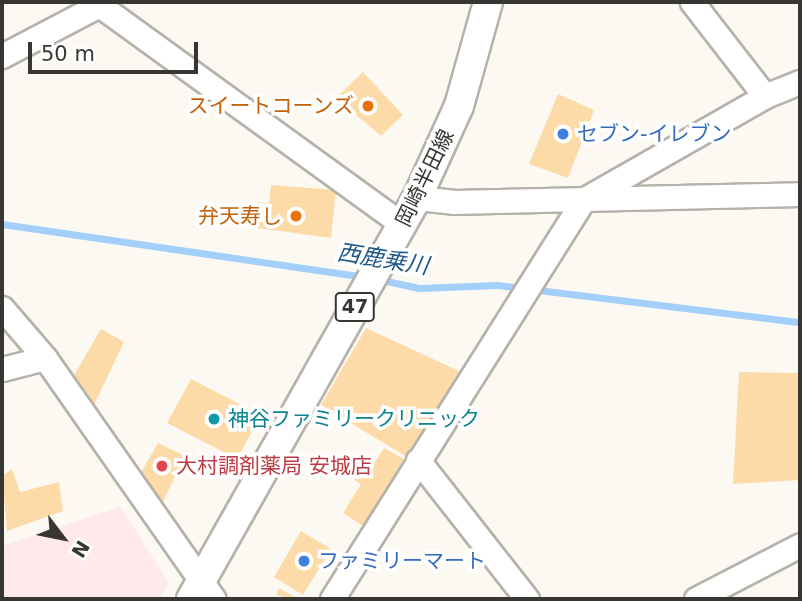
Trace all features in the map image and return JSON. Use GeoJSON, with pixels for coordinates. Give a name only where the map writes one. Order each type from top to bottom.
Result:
{"type":"FeatureCollection","features":[{"type":"Feature","properties":{"kind":"main road","name":"岡崎半田線"},"geometry":{"type":"LineString","coordinates":[[202,593],[418,198],[459,106],[488,2]]}},
{"type":"Feature","properties":{"kind":"street"},"geometry":{"type":"LineString","coordinates":[[692,2],[765,96]]}},
{"type":"Feature","properties":{"kind":"street"},"geometry":{"type":"LineString","coordinates":[[2,56],[99,3],[402,224]]}},
{"type":"Feature","properties":{"kind":"street"},"geometry":{"type":"LineString","coordinates":[[332,599],[583,200],[765,96],[800,82]]}},
{"type":"Feature","properties":{"kind":"street"},"geometry":{"type":"LineString","coordinates":[[418,198],[453,202],[800,194]]}},
{"type":"Feature","properties":{"kind":"street"},"geometry":{"type":"LineString","coordinates":[[2,308],[45,358],[202,593]]}},
{"type":"Feature","properties":{"kind":"street"},"geometry":{"type":"LineString","coordinates":[[2,369],[45,358]]}},
{"type":"Feature","properties":{"kind":"street"},"geometry":{"type":"LineString","coordinates":[[418,460],[527,599]]}},
{"type":"Feature","properties":{"kind":"street"},"geometry":{"type":"LineString","coordinates":[[696,599],[800,545]]}},
{"type":"Feature","properties":{"kind":"shaded area"},"geometry":{"type":"Polygon","coordinates":[[[120,507],[169,582],[160,599],[2,599],[2,546],[120,507]]]}},
{"type":"Feature","properties":{"kind":"building"},"geometry":{"type":"Polygon","coordinates":[[[363,72],[403,115],[381,136],[336,98],[363,72]]]}},
{"type":"Feature","properties":{"kind":"building"},"geometry":{"type":"Polygon","coordinates":[[[558,94],[594,110],[568,178],[529,164],[558,94]]]}},
{"type":"Feature","properties":{"kind":"building","name":"弁天寿し"},"geometry":{"type":"Polygon","coordinates":[[[271,185],[336,190],[331,238],[257,228],[258,202],[269,204],[271,185]]]}},
{"type":"Feature","properties":{"kind":"building"},"geometry":{"type":"Polygon","coordinates":[[[366,328],[459,371],[410,459],[321,405],[366,328]]]}},
{"type":"Feature","properties":{"kind":"building"},"geometry":{"type":"Polygon","coordinates":[[[101,329],[124,342],[93,407],[70,382],[101,329]]]}},
{"type":"Feature","properties":{"kind":"building"},"geometry":{"type":"Polygon","coordinates":[[[739,372],[800,373],[800,480],[733,484],[739,372]]]}},
{"type":"Feature","properties":{"kind":"building","name":"神谷ファミリークリニック"},"geometry":{"type":"Polygon","coordinates":[[[191,379],[261,415],[237,459],[167,423],[191,379]]]}},
{"type":"Feature","properties":{"kind":"building","name":"大村調剤薬局 安城店"},"geometry":{"type":"Polygon","coordinates":[[[158,443],[185,456],[162,504],[139,476],[158,443]]]}},
{"type":"Feature","properties":{"kind":"building"},"geometry":{"type":"Polygon","coordinates":[[[384,448],[404,459],[363,526],[343,513],[361,484],[349,477],[359,460],[372,467],[384,448]]]}},
{"type":"Feature","properties":{"kind":"building"},"geometry":{"type":"Polygon","coordinates":[[[12,469],[20,492],[59,482],[63,511],[7,531],[2,476],[12,469]]]}},
{"type":"Feature","properties":{"kind":"building"},"geometry":{"type":"Polygon","coordinates":[[[301,531],[331,549],[303,595],[274,577],[301,531]]]}},
{"type":"Feature","properties":{"kind":"building"},"geometry":{"type":"Polygon","coordinates":[[[279,588],[295,597],[294,599],[276,595],[279,588]]]}},
{"type":"Feature","properties":{"kind":"waterway","name":"西鹿乗川"},"geometry":{"type":"LineString","coordinates":[[2,224],[365,277]]}},
{"type":"Feature","properties":{"kind":"waterway","name":"西鹿乗川"},"geometry":{"type":"LineString","coordinates":[[377,279],[419,288],[497,285],[800,322]]}},
{"type":"Feature","properties":{"kind":"place","name":"スイートコーンズ"},"geometry":{"type":"Point","coordinates":[368,106]}},
{"type":"Feature","properties":{"kind":"place","name":"セブン-イレブン"},"geometry":{"type":"Point","coordinates":[563,134]}},
{"type":"Feature","properties":{"kind":"place","name":"弁天寿し"},"geometry":{"type":"Point","coordinates":[296,216]}},
{"type":"Feature","properties":{"kind":"place","name":"神谷ファミリークリニック"},"geometry":{"type":"Point","coordinates":[214,419]}},
{"type":"Feature","properties":{"kind":"place","name":"大村調剤薬局 安城店"},"geometry":{"type":"Point","coordinates":[162,466]}},
{"type":"Feature","properties":{"kind":"place","name":"ファミリーマート"},"geometry":{"type":"Point","coordinates":[304,561]}}]}
